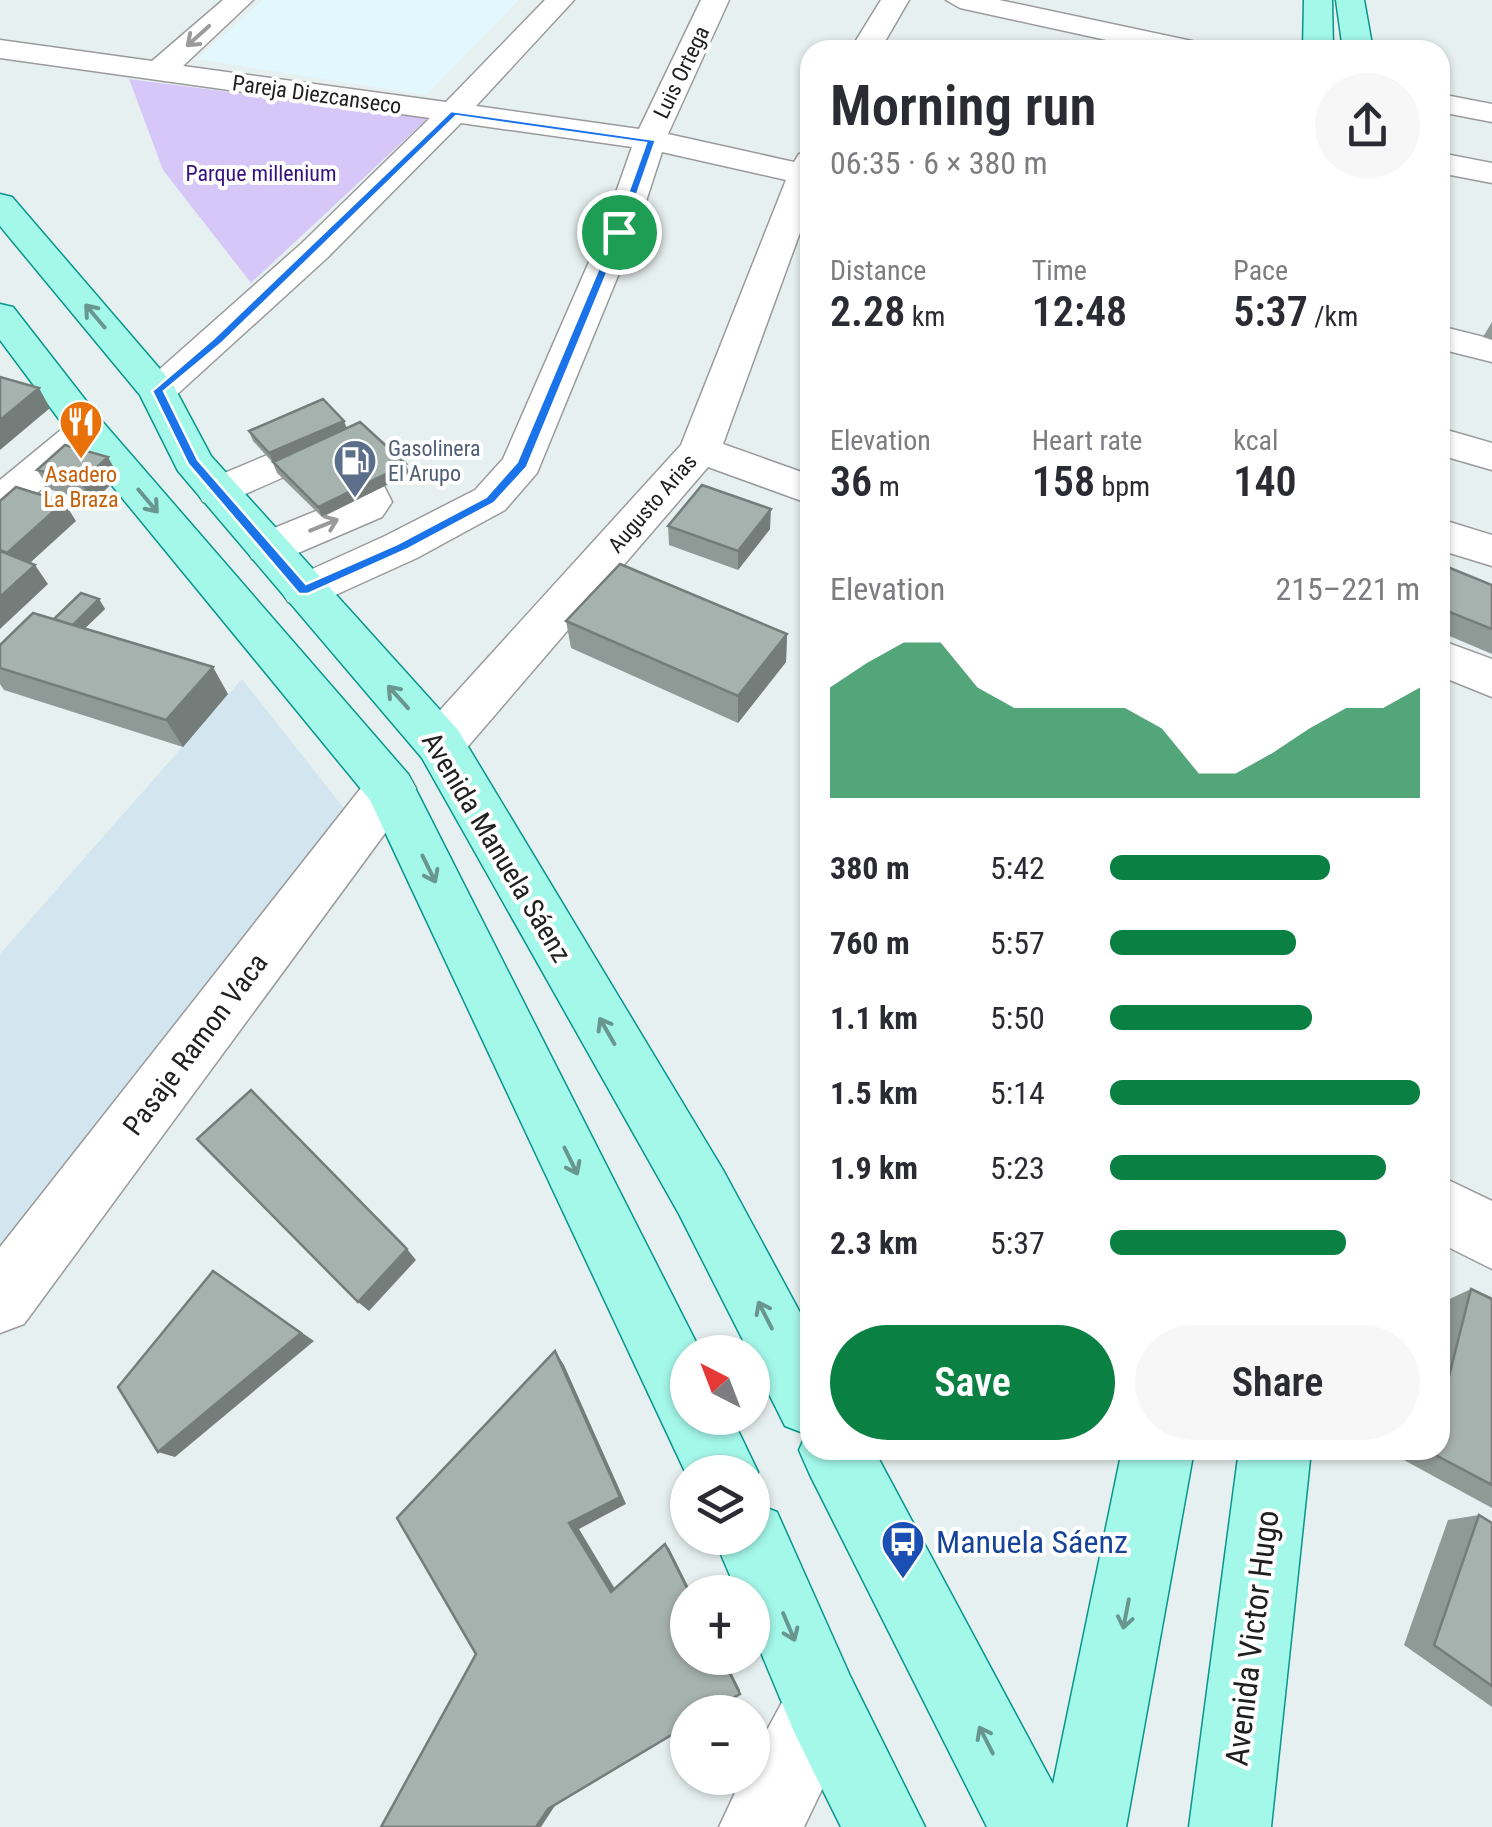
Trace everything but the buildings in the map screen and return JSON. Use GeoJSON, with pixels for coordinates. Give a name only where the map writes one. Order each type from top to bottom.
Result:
{"type":"FeatureCollection","features":[{"type":"Feature","properties":{"kind":"main road"},"geometry":{"type":"LineString","coordinates":[[1318,0],[1318,40]]}},
{"type":"Feature","properties":{"kind":"main road"},"geometry":{"type":"LineString","coordinates":[[1350,0],[1356,40]]}},
{"type":"Feature","properties":{"kind":"main road","name":"Avenida Manuela Sáenz"},"geometry":{"type":"LineString","coordinates":[[0,204],[158,391],[192,462],[440,744],[701,1192],[800,1382]]}},
{"type":"Feature","properties":{"kind":"main road"},"geometry":{"type":"LineString","coordinates":[[0,316],[87,428],[390,788],[670,1364]]}},
{"type":"Feature","properties":{"kind":"main road"},"geometry":{"type":"LineString","coordinates":[[841,1460],[1031,1827]]}},
{"type":"Feature","properties":{"kind":"main road"},"geometry":{"type":"LineString","coordinates":[[1085,1827],[1156,1460]]}},
{"type":"Feature","properties":{"kind":"main road","name":"Avenida Victor Hugo"},"geometry":{"type":"LineString","coordinates":[[1230,1827],[1274,1460]]}},
{"type":"Feature","properties":{"kind":"main road"},"geometry":{"type":"LineString","coordinates":[[758,1555],[824,1706],[884,1827]]}},
{"type":"Feature","properties":{"kind":"street"},"geometry":{"type":"LineString","coordinates":[[158,72],[238,0]]}},
{"type":"Feature","properties":{"kind":"street"},"geometry":{"type":"LineString","coordinates":[[158,391],[218,340],[454,113],[560,0]]}},
{"type":"Feature","properties":{"kind":"street","name":"Luis Ortega"},"geometry":{"type":"LineString","coordinates":[[304,591],[401,547],[490,500],[522,464],[619,232],[651,140],[716,0]]}},
{"type":"Feature","properties":{"kind":"street"},"geometry":{"type":"LineString","coordinates":[[872,40],[895,0]]}},
{"type":"Feature","properties":{"kind":"street"},"geometry":{"type":"LineString","coordinates":[[960,0],[1146,40]]}},
{"type":"Feature","properties":{"kind":"street","name":"Pareja Diezcanseco"},"geometry":{"type":"LineString","coordinates":[[0,49],[651,140],[800,168]]}},
{"type":"Feature","properties":{"kind":"street"},"geometry":{"type":"LineString","coordinates":[[1450,105],[1492,113]]}},
{"type":"Feature","properties":{"kind":"street"},"geometry":{"type":"LineString","coordinates":[[1450,165],[1492,174]]}},
{"type":"Feature","properties":{"kind":"street","name":"Augusto Arias"},"geometry":{"type":"LineString","coordinates":[[440,744],[700,450],[800,191]]}},
{"type":"Feature","properties":{"kind":"street"},"geometry":{"type":"LineString","coordinates":[[1450,340],[1492,350]]}},
{"type":"Feature","properties":{"kind":"street"},"geometry":{"type":"LineString","coordinates":[[0,502],[87,428]]}},
{"type":"Feature","properties":{"kind":"street"},"geometry":{"type":"LineString","coordinates":[[1450,445],[1492,457]]}},
{"type":"Feature","properties":{"kind":"street"},"geometry":{"type":"LineString","coordinates":[[218,492],[315,448],[324,451]]}},
{"type":"Feature","properties":{"kind":"street"},"geometry":{"type":"LineString","coordinates":[[700,450],[800,486]]}},
{"type":"Feature","properties":{"kind":"street"},"geometry":{"type":"LineString","coordinates":[[268,548],[367,507],[368,494]]}},
{"type":"Feature","properties":{"kind":"street"},"geometry":{"type":"LineString","coordinates":[[1450,537],[1492,551]]}},
{"type":"Feature","properties":{"kind":"street"},"geometry":{"type":"LineString","coordinates":[[1450,661],[1492,678]]}},
{"type":"Feature","properties":{"kind":"street","name":"Pasaje Ramon Vaca"},"geometry":{"type":"LineString","coordinates":[[0,1300],[390,788]]}},
{"type":"Feature","properties":{"kind":"street"},"geometry":{"type":"LineString","coordinates":[[1450,1213],[1492,1237]]}},
{"type":"Feature","properties":{"kind":"street"},"geometry":{"type":"LineString","coordinates":[[760,1827],[824,1706]]}},
{"type":"Feature","properties":{"kind":"shaded area"},"geometry":{"type":"Polygon","coordinates":[[[263,0],[519,0],[426,95],[197,59],[263,0]]]}},
{"type":"Feature","properties":{"kind":"shaded area"},"geometry":{"type":"Polygon","coordinates":[[[242,679],[350,816],[0,1253],[0,954],[242,679]]]}},
{"type":"Feature","properties":{"kind":"green space","name":"Parque millenium"},"geometry":{"type":"Polygon","coordinates":[[[129,79],[428,118],[251,283],[163,170],[129,79]]]}},
{"type":"Feature","properties":{"kind":"place","name":"Asadero La Braza"},"geometry":{"type":"Point","coordinates":[81,460]}},
{"type":"Feature","properties":{"kind":"place","name":"Gasolinera El Arupo"},"geometry":{"type":"Point","coordinates":[355,499]}},
{"type":"Feature","properties":{"kind":"place","name":"Manuela Sáenz"},"geometry":{"type":"Point","coordinates":[903,1580]}},
{"type":"Feature","properties":{"kind":"route"},"geometry":{"type":"LineString","coordinates":[[454,113],[651,140],[619,232],[522,464],[490,500],[401,547],[304,591],[192,462],[158,391],[218,340],[454,113]]}}]}
